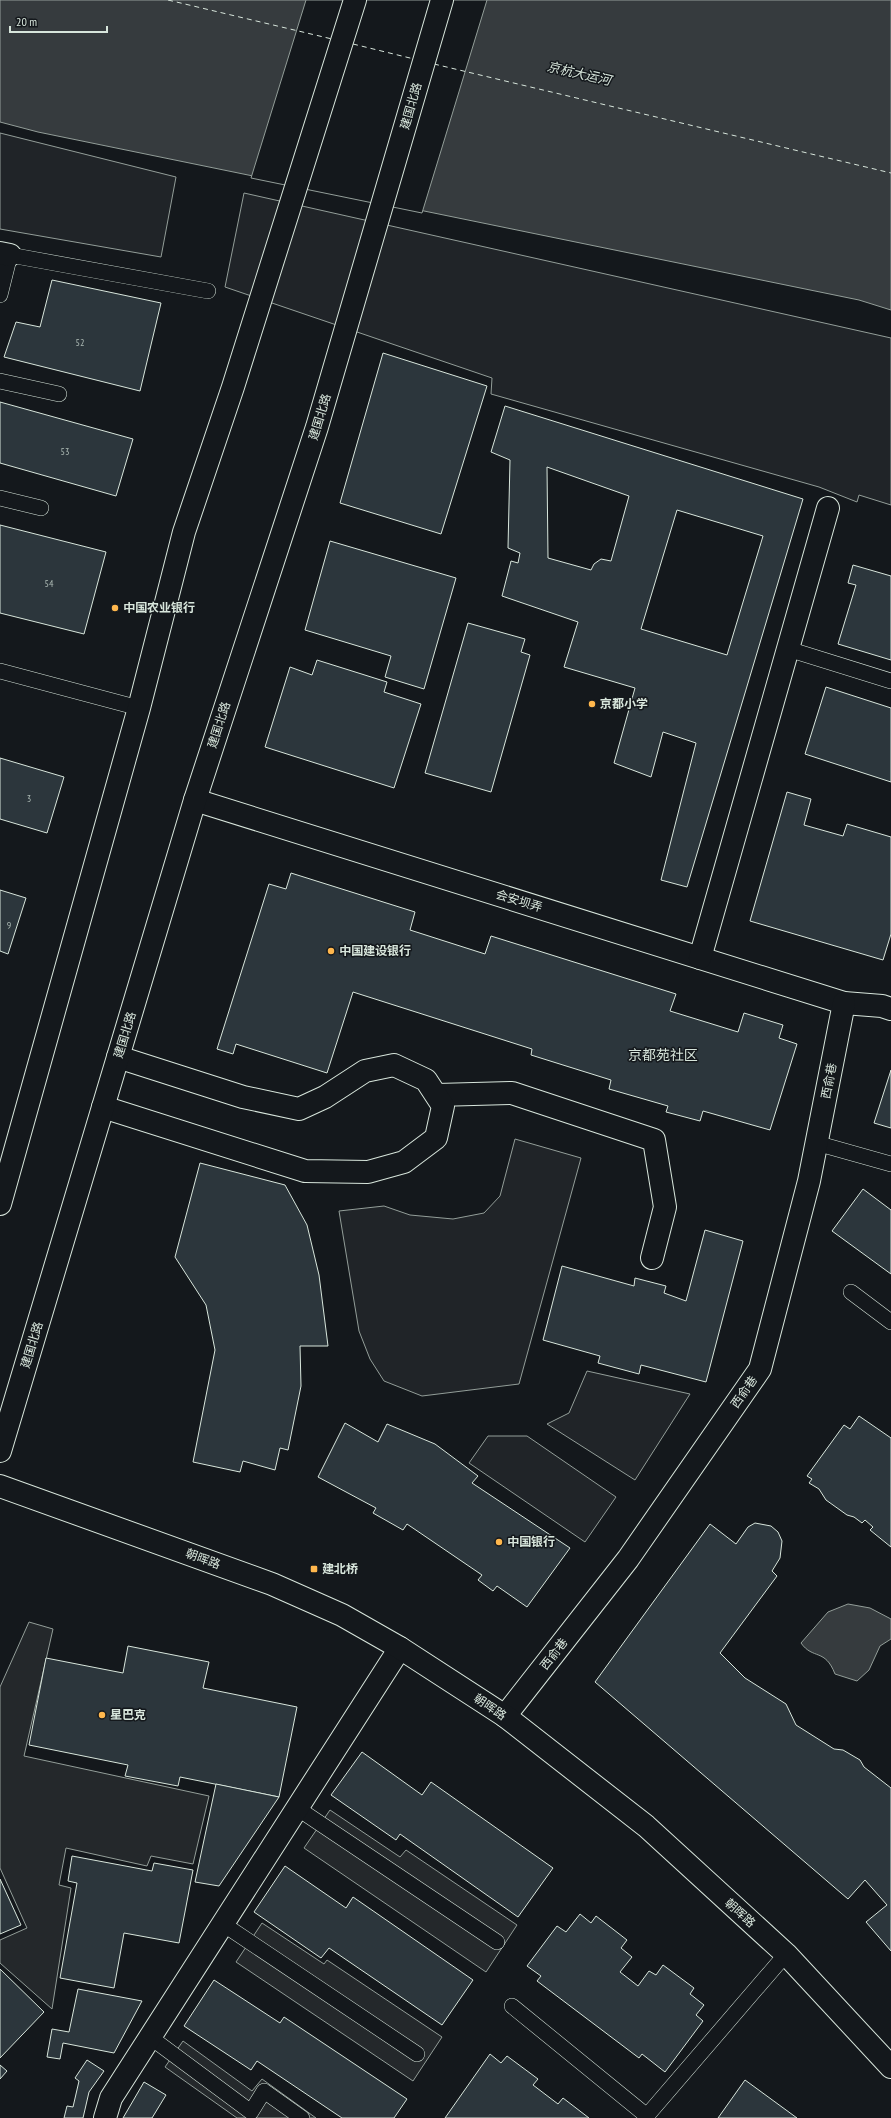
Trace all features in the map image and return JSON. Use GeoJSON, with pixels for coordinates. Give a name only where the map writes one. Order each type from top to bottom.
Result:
{"type":"FeatureCollection","features":[{"type":"Feature","properties":{"kind":"street"},"geometry":{"type":"LineString","coordinates":[[0,1204],[139,708],[184,532],[233,387],[355,0]]}},
{"type":"Feature","properties":{"kind":"street","name":"建国北路"},"geometry":{"type":"LineString","coordinates":[[0,1451],[195,800],[317,427],[442,0]]}},
{"type":"Feature","properties":{"kind":"street"},"geometry":{"type":"LineString","coordinates":[[700,958],[828,508]]}},
{"type":"Feature","properties":{"kind":"street","name":"会安坝弄"},"geometry":{"type":"LineString","coordinates":[[195,800],[844,1003],[882,1006],[891,1009]]}},
{"type":"Feature","properties":{"kind":"street","name":"西俞巷"},"geometry":{"type":"LineString","coordinates":[[505,1716],[628,1559],[760,1369],[809,1181],[844,1003]]}},
{"type":"Feature","properties":{"kind":"street"},"geometry":{"type":"LineString","coordinates":[[103,1107],[305,1171],[368,1172],[404,1162],[436,1138],[444,1106],[438,1095],[426,1080],[394,1065],[365,1071],[325,1097],[299,1109],[243,1097],[118,1057]]}},
{"type":"Feature","properties":{"kind":"street"},"geometry":{"type":"LineString","coordinates":[[438,1095],[512,1093],[654,1140],[665,1207],[652,1258]]}},
{"type":"Feature","properties":{"kind":"street","name":"朝晖路"},"geometry":{"type":"LineString","coordinates":[[0,1486],[272,1584],[342,1615],[400,1648],[505,1716],[646,1826],[786,1954],[891,2067]]}},
{"type":"Feature","properties":{"kind":"street"},"geometry":{"type":"LineString","coordinates":[[105,2118],[111,2098],[400,1648]]}},
{"type":"Feature","properties":{"kind":"lane"},"geometry":{"type":"LineString","coordinates":[[0,295],[5,254],[208,291]]}},
{"type":"Feature","properties":{"kind":"lane"},"geometry":{"type":"LineString","coordinates":[[0,381],[59,394]]}},
{"type":"Feature","properties":{"kind":"lane"},"geometry":{"type":"LineString","coordinates":[[0,498],[41,508]]}},
{"type":"Feature","properties":{"kind":"lane"},"geometry":{"type":"LineString","coordinates":[[788,649],[891,681]]}},
{"type":"Feature","properties":{"kind":"lane"},"geometry":{"type":"LineString","coordinates":[[0,671],[139,708]]}},
{"type":"Feature","properties":{"kind":"lane"},"geometry":{"type":"LineString","coordinates":[[816,1143],[891,1164]]}},
{"type":"Feature","properties":{"kind":"lane"},"geometry":{"type":"LineString","coordinates":[[851,1292],[891,1322]]}},
{"type":"Feature","properties":{"kind":"lane"},"geometry":{"type":"LineString","coordinates":[[297,1808],[497,1942]]}},
{"type":"Feature","properties":{"kind":"lane"},"geometry":{"type":"LineString","coordinates":[[223,1924],[417,2054]]}},
{"type":"Feature","properties":{"kind":"lane"},"geometry":{"type":"LineString","coordinates":[[512,2006],[646,2117],[786,1954]]}},
{"type":"Feature","properties":{"kind":"lane"},"geometry":{"type":"LineString","coordinates":[[150,2037],[251,2112],[264,2091],[302,2118]]}},
{"type":"Feature","properties":{"kind":"shaded area"},"geometry":{"type":"Polygon","coordinates":[[[0,133],[176,177],[161,257],[0,229],[0,133]]]}},
{"type":"Feature","properties":{"kind":"shaded area"},"geometry":{"type":"Polygon","coordinates":[[[244,193],[891,338],[891,505],[859,495],[857,502],[819,487],[491,394],[492,378],[225,287],[244,193]]]}},
{"type":"Feature","properties":{"kind":"shaded area"},"geometry":{"type":"Polygon","coordinates":[[[515,1139],[581,1158],[519,1384],[422,1396],[384,1381],[370,1359],[359,1331],[339,1211],[384,1206],[410,1215],[453,1219],[484,1213],[500,1196],[515,1139]]]}},
{"type":"Feature","properties":{"kind":"shaded area"},"geometry":{"type":"Polygon","coordinates":[[[587,1371],[690,1394],[635,1480],[547,1424],[569,1413],[587,1371]]]}},
{"type":"Feature","properties":{"kind":"shaded area"},"geometry":{"type":"Polygon","coordinates":[[[488,1436],[527,1436],[616,1497],[585,1542],[469,1463],[488,1436]]]}},
{"type":"Feature","properties":{"kind":"shaded area"},"geometry":{"type":"Polygon","coordinates":[[[29,1622],[53,1629],[24,1756],[209,1796],[193,1864],[151,1856],[147,1866],[66,1848],[59,1885],[71,1888],[52,2009],[0,1963],[0,1940],[27,1928],[0,1868],[0,1687],[29,1622]]]}},
{"type":"Feature","properties":{"kind":"shaded area"},"geometry":{"type":"Polygon","coordinates":[[[330,1810],[400,1857],[406,1850],[517,1925],[486,1972],[304,1848],[330,1810]]]}},
{"type":"Feature","properties":{"kind":"shaded area"},"geometry":{"type":"Polygon","coordinates":[[[262,1923],[324,1964],[327,1960],[442,2037],[413,2081],[236,1962],[262,1923]]]}},
{"type":"Feature","properties":{"kind":"shaded area"},"geometry":{"type":"Polygon","coordinates":[[[183,2041],[252,2091],[262,2079],[316,2118],[237,2118],[165,2067],[183,2041]]]}},
{"type":"Feature","properties":{"kind":"water","name":"京杭大运河"},"geometry":{"type":"Polygon","coordinates":[[[0,0],[891,0],[891,310],[859,300],[38,132],[0,122],[0,0]]]}},
{"type":"Feature","properties":{"kind":"water"},"geometry":{"type":"Polygon","coordinates":[[[848,1604],[870,1608],[891,1619],[891,1639],[880,1646],[869,1670],[857,1681],[835,1674],[831,1666],[823,1657],[805,1648],[801,1643],[828,1612],[848,1604]]]}},
{"type":"Feature","properties":{"kind":"pier"},"geometry":{"type":"Polygon","coordinates":[[[306,0],[487,0],[422,213],[251,178],[306,0]]]}},
{"type":"Feature","properties":{"kind":"building"},"geometry":{"type":"Polygon","coordinates":[[[52,280],[161,303],[140,391],[4,357],[16,322],[40,327],[52,280]]]}},
{"type":"Feature","properties":{"kind":"building"},"geometry":{"type":"Polygon","coordinates":[[[383,353],[487,386],[441,534],[340,503],[383,353]]]}},
{"type":"Feature","properties":{"kind":"building"},"geometry":{"type":"Polygon","coordinates":[[[0,402],[133,439],[116,496],[0,463],[0,402]]]}},
{"type":"Feature","properties":{"kind":"building"},"geometry":{"type":"Polygon","coordinates":[[[505,406],[803,499],[687,887],[661,880],[696,743],[663,732],[651,777],[614,763],[635,688],[564,667],[578,622],[502,596],[511,561],[518,563],[520,553],[508,548],[510,460],[491,452],[505,406]],[[547,467],[548,558],[591,570],[594,564],[601,559],[611,561],[629,496],[547,467]],[[677,510],[641,629],[727,655],[763,536],[677,510]]]}},
{"type":"Feature","properties":{"kind":"building"},"geometry":{"type":"Polygon","coordinates":[[[0,525],[106,552],[84,634],[0,613],[0,525]]]}},
{"type":"Feature","properties":{"kind":"building"},"geometry":{"type":"Polygon","coordinates":[[[330,541],[456,578],[424,689],[385,677],[391,656],[305,630],[330,541]]]}},
{"type":"Feature","properties":{"kind":"building"},"geometry":{"type":"Polygon","coordinates":[[[853,565],[891,576],[891,660],[838,644],[856,585],[848,583],[853,565]]]}},
{"type":"Feature","properties":{"kind":"building"},"geometry":{"type":"Polygon","coordinates":[[[468,623],[525,639],[521,652],[530,655],[491,792],[425,773],[468,623]]]}},
{"type":"Feature","properties":{"kind":"building"},"geometry":{"type":"Polygon","coordinates":[[[317,660],[387,682],[384,692],[421,704],[394,788],[265,747],[290,667],[312,675],[317,660]]]}},
{"type":"Feature","properties":{"kind":"building"},"geometry":{"type":"Polygon","coordinates":[[[826,687],[891,708],[891,782],[805,754],[826,687]]]}},
{"type":"Feature","properties":{"kind":"building"},"geometry":{"type":"Polygon","coordinates":[[[0,758],[64,777],[47,833],[0,819],[0,758]]]}},
{"type":"Feature","properties":{"kind":"building"},"geometry":{"type":"Polygon","coordinates":[[[787,792],[811,799],[804,825],[843,836],[847,824],[891,837],[891,934],[883,960],[750,921],[787,792]]]}},
{"type":"Feature","properties":{"kind":"building"},"geometry":{"type":"Polygon","coordinates":[[[291,873],[415,912],[410,930],[485,954],[491,936],[676,994],[670,1011],[738,1032],[744,1013],[783,1025],[779,1038],[797,1044],[770,1130],[703,1111],[700,1121],[666,1112],[668,1106],[609,1089],[611,1080],[531,1055],[532,1049],[353,992],[327,1073],[236,1044],[233,1054],[217,1049],[269,884],[286,889],[291,873]]]}},
{"type":"Feature","properties":{"kind":"building"},"geometry":{"type":"Polygon","coordinates":[[[0,890],[26,898],[8,954],[0,951],[0,890]]]}},
{"type":"Feature","properties":{"kind":"building"},"geometry":{"type":"Polygon","coordinates":[[[891,1070],[891,1128],[874,1123],[891,1070]]]}},
{"type":"Feature","properties":{"kind":"building"},"geometry":{"type":"Polygon","coordinates":[[[200,1163],[285,1185],[307,1225],[319,1275],[328,1346],[300,1346],[301,1386],[288,1450],[280,1448],[275,1470],[243,1461],[240,1472],[193,1462],[215,1350],[206,1305],[175,1257],[200,1163]]]}},
{"type":"Feature","properties":{"kind":"building"},"geometry":{"type":"Polygon","coordinates":[[[863,1189],[891,1210],[891,1274],[832,1231],[863,1189]]]}},
{"type":"Feature","properties":{"kind":"building"},"geometry":{"type":"Polygon","coordinates":[[[705,1230],[743,1241],[706,1382],[641,1365],[639,1374],[598,1363],[600,1356],[543,1340],[562,1266],[634,1286],[635,1278],[666,1286],[664,1293],[686,1301],[705,1230]]]}},
{"type":"Feature","properties":{"kind":"building"},"geometry":{"type":"Polygon","coordinates":[[[859,1416],[891,1438],[891,1547],[870,1530],[873,1527],[865,1520],[862,1523],[854,1517],[847,1515],[826,1500],[819,1489],[809,1483],[812,1479],[807,1476],[844,1425],[850,1429],[859,1416]]]}},
{"type":"Feature","properties":{"kind":"building"},"geometry":{"type":"Polygon","coordinates":[[[345,1423],[378,1442],[387,1424],[435,1444],[478,1476],[472,1483],[570,1548],[527,1607],[497,1586],[493,1591],[478,1580],[482,1575],[407,1524],[403,1530],[373,1513],[376,1508],[318,1477],[345,1423]]]}},
{"type":"Feature","properties":{"kind":"building"},"geometry":{"type":"Polygon","coordinates":[[[755,1523],[771,1526],[778,1532],[782,1541],[780,1558],[772,1571],[777,1576],[720,1653],[745,1678],[786,1704],[796,1725],[834,1749],[843,1750],[860,1760],[864,1767],[891,1788],[891,1951],[866,1922],[887,1905],[865,1880],[848,1899],[595,1682],[710,1524],[736,1544],[748,1527],[755,1523]]]}},
{"type":"Feature","properties":{"kind":"building"},"geometry":{"type":"Polygon","coordinates":[[[128,1646],[209,1662],[203,1688],[297,1707],[279,1797],[180,1777],[178,1786],[125,1776],[128,1765],[29,1745],[46,1658],[123,1673],[128,1646]]]}},
{"type":"Feature","properties":{"kind":"building"},"geometry":{"type":"Polygon","coordinates":[[[362,1752],[422,1795],[431,1782],[553,1868],[518,1917],[400,1834],[396,1840],[331,1795],[362,1752]]]}},
{"type":"Feature","properties":{"kind":"building"},"geometry":{"type":"Polygon","coordinates":[[[216,1784],[279,1797],[219,1886],[195,1882],[216,1784]]]}},
{"type":"Feature","properties":{"kind":"building"},"geometry":{"type":"Polygon","coordinates":[[[72,1856],[152,1871],[154,1863],[193,1870],[179,1943],[124,1933],[114,1988],[60,1978],[77,1883],[68,1881],[72,1856]]]}},
{"type":"Feature","properties":{"kind":"building"},"geometry":{"type":"Polygon","coordinates":[[[285,1866],[346,1908],[353,1897],[473,1980],[442,2025],[329,1948],[321,1958],[254,1912],[285,1866]]]}},
{"type":"Feature","properties":{"kind":"building"},"geometry":{"type":"Polygon","coordinates":[[[0,1879],[21,1925],[0,1934],[0,1879]]]}},
{"type":"Feature","properties":{"kind":"building"},"geometry":{"type":"Polygon","coordinates":[[[580,1914],[591,1923],[596,1916],[627,1940],[621,1948],[632,1957],[620,1972],[638,1986],[649,1971],[656,1975],[663,1965],[694,1988],[690,1994],[704,2005],[696,2015],[703,2021],[665,2072],[642,2054],[639,2058],[537,1981],[541,1976],[527,1966],[557,1926],[566,1932],[580,1914]]]}},
{"type":"Feature","properties":{"kind":"building"},"geometry":{"type":"Polygon","coordinates":[[[0,1969],[44,2012],[0,2058],[0,1969]]]}},
{"type":"Feature","properties":{"kind":"building"},"geometry":{"type":"Polygon","coordinates":[[[214,1980],[280,2023],[284,2017],[407,2099],[394,2118],[342,2118],[257,2061],[251,2070],[184,2026],[214,1980]]]}},
{"type":"Feature","properties":{"kind":"building"},"geometry":{"type":"Polygon","coordinates":[[[78,1989],[142,2001],[114,2053],[63,2043],[60,2059],[47,2057],[52,2029],[69,2032],[78,1989]]]}},
{"type":"Feature","properties":{"kind":"building"},"geometry":{"type":"Polygon","coordinates":[[[490,2054],[501,2063],[507,2056],[538,2079],[533,2085],[558,2104],[563,2098],[589,2118],[445,2118],[490,2054]]]}},
{"type":"Feature","properties":{"kind":"building"},"geometry":{"type":"Polygon","coordinates":[[[87,2060],[104,2071],[89,2092],[83,2118],[64,2118],[67,2106],[73,2107],[79,2081],[75,2078],[87,2060]]]}},
{"type":"Feature","properties":{"kind":"building"},"geometry":{"type":"Polygon","coordinates":[[[0,2065],[7,2071],[0,2079],[0,2065]]]}},
{"type":"Feature","properties":{"kind":"building"},"geometry":{"type":"Polygon","coordinates":[[[745,2080],[797,2118],[718,2118],[745,2080]]]}},
{"type":"Feature","properties":{"kind":"building"},"geometry":{"type":"Polygon","coordinates":[[[144,2082],[166,2095],[152,2118],[123,2118],[144,2082]]]}},
{"type":"Feature","properties":{"kind":"ferry route"},"geometry":{"type":"LineString","coordinates":[[168,0],[332,39]]}},
{"type":"Feature","properties":{"kind":"ferry route"},"geometry":{"type":"LineString","coordinates":[[353,44],[414,59]]}},
{"type":"Feature","properties":{"kind":"ferry route"},"geometry":{"type":"LineString","coordinates":[[434,64],[891,173]]}},
{"type":"Feature","properties":{"kind":"place","name":"中国农业银行"},"geometry":{"type":"Point","coordinates":[115,608]}},
{"type":"Feature","properties":{"kind":"place","name":"京都小学"},"geometry":{"type":"Point","coordinates":[592,704]}},
{"type":"Feature","properties":{"kind":"place","name":"中国建设银行"},"geometry":{"type":"Point","coordinates":[331,951]}},
{"type":"Feature","properties":{"kind":"place","name":"中国银行"},"geometry":{"type":"Point","coordinates":[499,1542]}},
{"type":"Feature","properties":{"kind":"place","name":"建北桥"},"geometry":{"type":"Point","coordinates":[314,1569]}},
{"type":"Feature","properties":{"kind":"place","name":"星巴克"},"geometry":{"type":"Point","coordinates":[102,1715]}},
{"type":"Feature","properties":{"kind":"district","name":"京都苑社区"},"geometry":{"type":"Point","coordinates":[663,1055]}}]}
